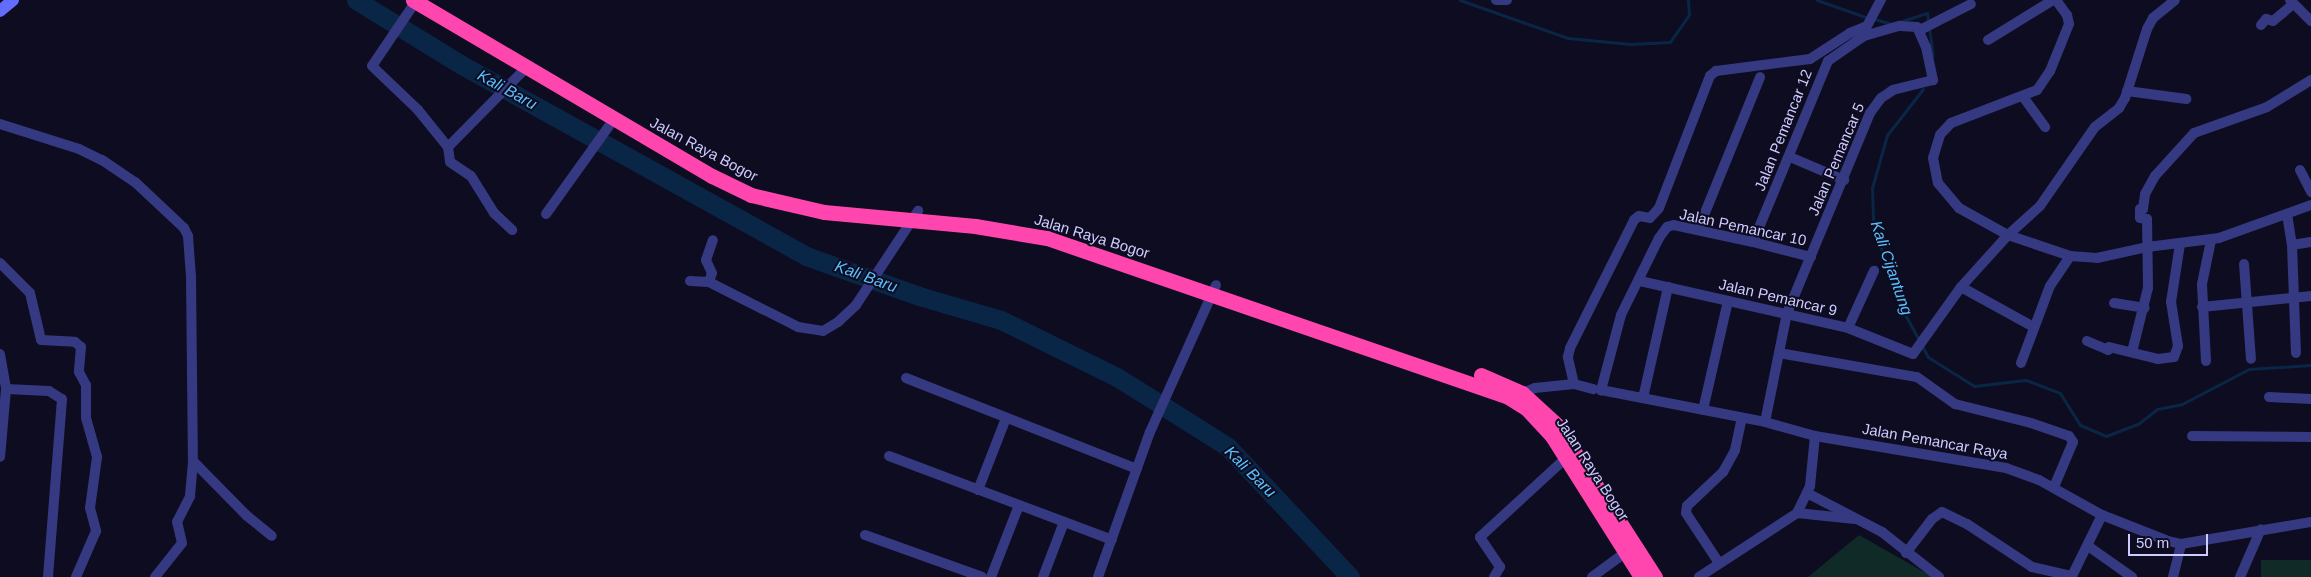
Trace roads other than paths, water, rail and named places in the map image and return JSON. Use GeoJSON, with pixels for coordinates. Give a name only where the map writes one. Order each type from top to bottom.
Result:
{"type":"FeatureCollection","features":[{"type":"Feature","properties":{"kind":"highway","name":"Jalan Raya Bogor"},"geometry":{"type":"LineString","coordinates":[[432,0],[737,178],[802,199],[916,216]]}},
{"type":"Feature","properties":{"kind":"highway","name":"Jalan Raya Bogor"},"geometry":{"type":"LineString","coordinates":[[412,5],[521,73],[614,119],[751,195],[824,212],[1021,222],[1214,289],[1450,364],[1522,392],[1557,425],[1655,577]]}},
{"type":"Feature","properties":{"kind":"highway","name":"Jalan Raya Bogor"},"geometry":{"type":"LineString","coordinates":[[1214,289],[1508,397],[1543,424],[1567,457],[1642,577]]}},
{"type":"Feature","properties":{"kind":"street"},"geometry":{"type":"LineString","coordinates":[[0,11],[13,0]]}},
{"type":"Feature","properties":{"kind":"street"},"geometry":{"type":"LineString","coordinates":[[1496,0],[1507,0]]}},
{"type":"Feature","properties":{"kind":"street"},"geometry":{"type":"LineString","coordinates":[[1522,392],[1535,388],[1574,384],[1568,358],[1570,348],[1634,220],[1639,216],[1650,218],[1658,208],[1710,76],[1716,71],[1797,63],[1825,58],[1835,42],[1873,17],[1881,0]]}},
{"type":"Feature","properties":{"kind":"street"},"geometry":{"type":"LineString","coordinates":[[1988,40],[2054,0],[2067,15],[2069,24],[2065,37],[2044,82],[2024,98],[1951,123],[1940,135],[1933,158],[1938,183],[1946,195],[1971,216],[2008,235],[2070,256],[2096,258],[2147,247],[2211,240],[2311,205]]}},
{"type":"Feature","properties":{"kind":"street"},"geometry":{"type":"LineString","coordinates":[[1848,328],[1877,337],[1910,354],[1918,346],[1961,288],[2008,235],[2040,206],[2073,154],[2095,127],[2119,108],[2127,91],[2147,29],[2153,18],[2175,0]]}},
{"type":"Feature","properties":{"kind":"street"},"geometry":{"type":"LineString","coordinates":[[2261,24],[2266,19],[2273,21],[2291,2],[2311,21]]}},
{"type":"Feature","properties":{"kind":"street"},"geometry":{"type":"LineString","coordinates":[[1924,28],[1944,20],[1971,4]]}},
{"type":"Feature","properties":{"kind":"street"},"geometry":{"type":"LineString","coordinates":[[412,5],[396,34],[372,66],[404,94],[448,147],[450,162],[471,176],[494,213],[512,230]]}},
{"type":"Feature","properties":{"kind":"street","name":"Jalan Pemancar 12"},"geometry":{"type":"LineString","coordinates":[[1753,242],[1790,157],[1825,58],[1876,32],[1909,25],[1924,28]]}},
{"type":"Feature","properties":{"kind":"street","name":"Jalan Pemancar 5"},"geometry":{"type":"LineString","coordinates":[[1766,422],[1787,313],[1876,103],[1893,90],[1933,80],[1924,28]]}},
{"type":"Feature","properties":{"kind":"street"},"geometry":{"type":"LineString","coordinates":[[448,147],[521,73]]}},
{"type":"Feature","properties":{"kind":"street"},"geometry":{"type":"LineString","coordinates":[[1698,230],[1760,77]]}},
{"type":"Feature","properties":{"kind":"street"},"geometry":{"type":"LineString","coordinates":[[2132,352],[2145,308],[2147,219],[2140,218],[2145,194],[2180,147],[2194,134],[2266,106],[2311,80]]}},
{"type":"Feature","properties":{"kind":"street"},"geometry":{"type":"LineString","coordinates":[[2127,91],[2186,99]]}},
{"type":"Feature","properties":{"kind":"street"},"geometry":{"type":"LineString","coordinates":[[2024,98],[2045,127]]}},
{"type":"Feature","properties":{"kind":"street"},"geometry":{"type":"LineString","coordinates":[[546,214],[614,119]]}},
{"type":"Feature","properties":{"kind":"street"},"geometry":{"type":"LineString","coordinates":[[0,124],[73,147],[102,160],[135,182],[184,228],[188,236],[191,276],[193,461],[190,496],[177,522],[182,543],[155,577]]}},
{"type":"Feature","properties":{"kind":"street"},"geometry":{"type":"LineString","coordinates":[[1790,157],[1844,180]]}},
{"type":"Feature","properties":{"kind":"street"},"geometry":{"type":"LineString","coordinates":[[2300,170],[2311,192]]}},
{"type":"Feature","properties":{"kind":"street"},"geometry":{"type":"LineString","coordinates":[[2287,214],[2292,245],[2296,353]]}},
{"type":"Feature","properties":{"kind":"street"},"geometry":{"type":"LineString","coordinates":[[690,281],[709,282],[798,327],[813,331],[823,330],[838,322],[888,258],[916,216]]}},
{"type":"Feature","properties":{"kind":"street","name":"Jalan Pemancar 10"},"geometry":{"type":"LineString","coordinates":[[1597,390],[1621,315],[1640,281],[1659,238],[1668,227],[1674,225],[1698,230],[1811,257]]}},
{"type":"Feature","properties":{"kind":"street"},"geometry":{"type":"LineString","coordinates":[[709,282],[712,273],[706,260],[713,240]]}},
{"type":"Feature","properties":{"kind":"street"},"geometry":{"type":"LineString","coordinates":[[2206,362],[2202,284],[2211,240]]}},
{"type":"Feature","properties":{"kind":"street"},"geometry":{"type":"LineString","coordinates":[[2292,245],[2311,242]]}},
{"type":"Feature","properties":{"kind":"street"},"geometry":{"type":"LineString","coordinates":[[2086,341],[2108,350],[2109,346],[2170,360],[2178,351],[2171,302],[2180,244]]}},
{"type":"Feature","properties":{"kind":"street"},"geometry":{"type":"LineString","coordinates":[[2021,363],[2032,326],[2050,286],[2070,256]]}},
{"type":"Feature","properties":{"kind":"street"},"geometry":{"type":"LineString","coordinates":[[0,263],[30,293],[41,340],[75,342],[81,347],[79,372],[86,385],[86,418],[97,457],[90,508],[96,531],[76,577]]}},
{"type":"Feature","properties":{"kind":"street"},"geometry":{"type":"LineString","coordinates":[[2244,264],[2251,359]]}},
{"type":"Feature","properties":{"kind":"street","name":"Jalan Pemancar 9"},"geometry":{"type":"LineString","coordinates":[[1640,281],[1848,328],[1874,271]]}},
{"type":"Feature","properties":{"kind":"street"},"geometry":{"type":"LineString","coordinates":[[1643,398],[1668,288]]}},
{"type":"Feature","properties":{"kind":"street"},"geometry":{"type":"LineString","coordinates":[[1961,288],[2032,326]]}},
{"type":"Feature","properties":{"kind":"street"},"geometry":{"type":"LineString","coordinates":[[1098,577],[1150,432],[1214,289]]}},
{"type":"Feature","properties":{"kind":"street"},"geometry":{"type":"LineString","coordinates":[[2202,307],[2311,296]]}},
{"type":"Feature","properties":{"kind":"street"},"geometry":{"type":"LineString","coordinates":[[1703,410],[1728,301]]}},
{"type":"Feature","properties":{"kind":"street"},"geometry":{"type":"LineString","coordinates":[[2114,303],[2145,308]]}},
{"type":"Feature","properties":{"kind":"street"},"geometry":{"type":"LineString","coordinates":[[1779,353],[1918,377],[1955,404],[2031,423],[2069,436],[2074,442],[2054,487]]}},
{"type":"Feature","properties":{"kind":"street"},"geometry":{"type":"LineString","coordinates":[[0,354],[2,377],[6,388],[0,457]]}},
{"type":"Feature","properties":{"kind":"street"},"geometry":{"type":"LineString","coordinates":[[906,378],[1137,469]]}},
{"type":"Feature","properties":{"kind":"street","name":"Jalan Pemancar Raya"},"geometry":{"type":"LineString","coordinates":[[1574,384],[1766,422],[1815,436],[1974,460],[2027,475],[2054,487],[2102,515],[2148,535],[2181,544],[2261,528],[2311,522]]}},
{"type":"Feature","properties":{"kind":"street"},"geometry":{"type":"LineString","coordinates":[[6,388],[50,391],[62,399],[48,577]]}},
{"type":"Feature","properties":{"kind":"street"},"geometry":{"type":"LineString","coordinates":[[2269,397],[2311,399]]}},
{"type":"Feature","properties":{"kind":"street"},"geometry":{"type":"LineString","coordinates":[[978,490],[1006,418]]}},
{"type":"Feature","properties":{"kind":"street"},"geometry":{"type":"LineString","coordinates":[[1719,563],[1686,513],[1686,506],[1723,472],[1735,450],[1742,418]]}},
{"type":"Feature","properties":{"kind":"street"},"geometry":{"type":"LineString","coordinates":[[1699,577],[1797,513],[1807,492],[1815,456],[1815,436]]}},
{"type":"Feature","properties":{"kind":"street"},"geometry":{"type":"LineString","coordinates":[[2192,436],[2311,437]]}},
{"type":"Feature","properties":{"kind":"street"},"geometry":{"type":"LineString","coordinates":[[889,456],[1112,540]]}},
{"type":"Feature","properties":{"kind":"street"},"geometry":{"type":"LineString","coordinates":[[1494,577],[1500,567],[1480,537],[1567,457]]}},
{"type":"Feature","properties":{"kind":"street"},"geometry":{"type":"LineString","coordinates":[[193,461],[246,515],[272,536]]}},
{"type":"Feature","properties":{"kind":"street"},"geometry":{"type":"LineString","coordinates":[[1807,492],[1882,532],[1906,553],[1939,577]]}},
{"type":"Feature","properties":{"kind":"street"},"geometry":{"type":"LineString","coordinates":[[991,577],[1019,505]]}},
{"type":"Feature","properties":{"kind":"street"},"geometry":{"type":"LineString","coordinates":[[1906,553],[1932,519],[1942,512],[1967,524],[2031,572],[2073,577],[2102,515]]}},
{"type":"Feature","properties":{"kind":"street"},"geometry":{"type":"LineString","coordinates":[[1797,513],[1856,519]]}},
{"type":"Feature","properties":{"kind":"street"},"geometry":{"type":"LineString","coordinates":[[1043,577],[1064,522]]}},
{"type":"Feature","properties":{"kind":"street"},"geometry":{"type":"LineString","coordinates":[[2240,577],[2261,528]]}},
{"type":"Feature","properties":{"kind":"street"},"geometry":{"type":"LineString","coordinates":[[865,535],[982,577]]}},
{"type":"Feature","properties":{"kind":"street"},"geometry":{"type":"LineString","coordinates":[[2173,577],[2181,544]]}},
{"type":"Feature","properties":{"kind":"street"},"geometry":{"type":"LineString","coordinates":[[2088,546],[2132,577]]}},
{"type":"Feature","properties":{"kind":"street"},"geometry":{"type":"LineString","coordinates":[[1592,577],[1626,552]]}},
{"type":"Feature","properties":{"kind":"waterway","name":"Kali Baru"},"geometry":{"type":"LineString","coordinates":[[356,0],[460,64],[806,256],[919,296],[1001,320],[1117,377],[1228,447],[1350,577]]}},
{"type":"Feature","properties":{"kind":"waterway","name":"Kali Cijantung"},"geometry":{"type":"LineString","coordinates":[[1460,0],[1568,38],[1631,44],[1670,42],[1689,15],[1688,0]]}},
{"type":"Feature","properties":{"kind":"waterway","name":"Kali Cijantung"},"geometry":{"type":"LineString","coordinates":[[1817,0],[1868,18]]}},
{"type":"Feature","properties":{"kind":"waterway","name":"Kali Cijantung"},"geometry":{"type":"LineString","coordinates":[[1874,19],[1893,24],[1927,13],[1933,56]]}},
{"type":"Feature","properties":{"kind":"waterway","name":"Kali Cijantung"},"geometry":{"type":"LineString","coordinates":[[1923,89],[1887,135],[1872,188],[1873,224],[1900,305],[1928,357],[1974,386],[2026,380],[2060,393],[2080,425],[2106,436],[2138,424],[2157,409],[2182,404],[2249,369],[2311,365]]}}]}
